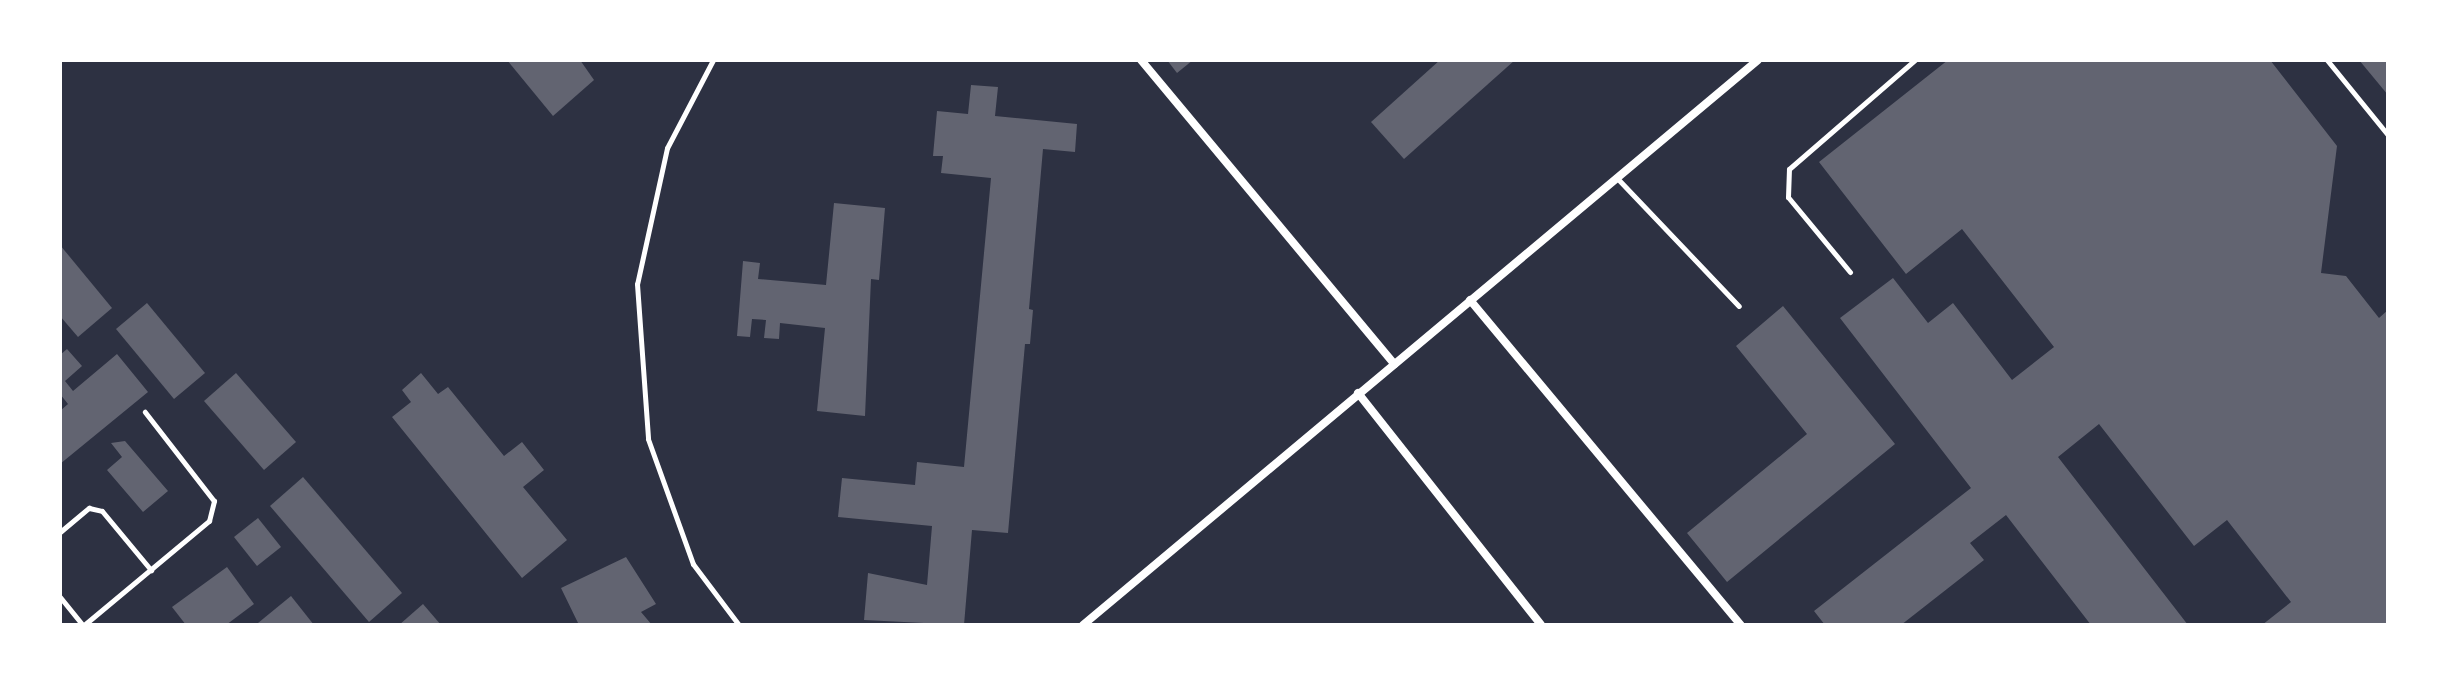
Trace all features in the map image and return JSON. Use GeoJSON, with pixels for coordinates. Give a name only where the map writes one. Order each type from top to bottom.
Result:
{"type":"FeatureCollection","features":[{"type":"Feature","properties":{"kind":"street"},"geometry":{"type":"LineString","coordinates":[[1141,60],[1394,364]]}},
{"type":"Feature","properties":{"kind":"street"},"geometry":{"type":"LineString","coordinates":[[1083,625],[1758,60]]}},
{"type":"Feature","properties":{"kind":"street"},"geometry":{"type":"LineString","coordinates":[[1470,300],[1741,625]]}},
{"type":"Feature","properties":{"kind":"street"},"geometry":{"type":"LineString","coordinates":[[1358,393],[1541,625]]}},
{"type":"Feature","properties":{"kind":"lane"},"geometry":{"type":"LineString","coordinates":[[713,60],[667,148],[637,284],[648,439],[693,564],[739,625]]}},
{"type":"Feature","properties":{"kind":"lane"},"geometry":{"type":"LineString","coordinates":[[1850,272],[1788,197],[1789,169],[1915,60]]}},
{"type":"Feature","properties":{"kind":"lane"},"geometry":{"type":"LineString","coordinates":[[2327,60],[2388,135]]}},
{"type":"Feature","properties":{"kind":"lane"},"geometry":{"type":"LineString","coordinates":[[1616,177],[1739,306]]}},
{"type":"Feature","properties":{"kind":"lane"},"geometry":{"type":"LineString","coordinates":[[60,597],[84,625],[209,521],[214,501],[145,412]]}},
{"type":"Feature","properties":{"kind":"lane"},"geometry":{"type":"LineString","coordinates":[[60,532],[89,508],[102,511],[151,570]]}},
{"type":"Feature","properties":{"kind":"building"},"geometry":{"type":"Polygon","coordinates":[[[507,60],[580,60],[594,80],[553,116],[507,60]]]}},
{"type":"Feature","properties":{"kind":"building"},"geometry":{"type":"Polygon","coordinates":[[[1167,60],[1193,60],[1177,73],[1167,60]]]}},
{"type":"Feature","properties":{"kind":"building"},"geometry":{"type":"Polygon","coordinates":[[[1440,60],[1515,60],[1404,159],[1371,122],[1440,60]]]}},
{"type":"Feature","properties":{"kind":"building"},"geometry":{"type":"Polygon","coordinates":[[[1948,60],[2270,60],[2337,146],[2321,273],[2346,276],[2379,318],[2388,310],[2388,625],[2262,625],[2291,602],[2227,520],[2194,546],[2099,424],[2058,457],[2188,625],[2091,625],[2006,515],[1970,543],[1984,560],[1901,625],[1825,625],[1814,611],[1971,488],[1840,318],[1893,278],[1928,323],[1953,303],[2012,380],[2054,347],[1962,229],[1906,274],[1819,162],[1948,60]]]}},
{"type":"Feature","properties":{"kind":"building"},"geometry":{"type":"Polygon","coordinates":[[[2359,60],[2388,60],[2388,95],[2359,60]]]}},
{"type":"Feature","properties":{"kind":"building"},"geometry":{"type":"Polygon","coordinates":[[[971,85],[998,87],[995,116],[1077,124],[1075,152],[1043,149],[1029,309],[1033,310],[1030,344],[1025,344],[1008,533],[972,530],[964,625],[864,620],[868,573],[927,585],[932,526],[838,517],[842,478],[915,485],[917,462],[964,467],[991,178],[941,173],[943,156],[933,156],[937,111],[968,114],[971,85]]]}},
{"type":"Feature","properties":{"kind":"building"},"geometry":{"type":"Polygon","coordinates":[[[834,203],[885,208],[879,280],[871,279],[865,416],[817,411],[825,328],[780,323],[779,339],[764,338],[766,320],[752,319],[750,337],[737,336],[743,261],[760,263],[758,279],[826,285],[834,203]]]}},
{"type":"Feature","properties":{"kind":"building"},"geometry":{"type":"Polygon","coordinates":[[[60,245],[112,308],[78,337],[60,316],[60,245]]]}},
{"type":"Feature","properties":{"kind":"building"},"geometry":{"type":"Polygon","coordinates":[[[147,303],[205,373],[174,399],[116,329],[147,303]]]}},
{"type":"Feature","properties":{"kind":"building"},"geometry":{"type":"Polygon","coordinates":[[[1783,306],[1895,444],[1727,582],[1687,533],[1807,434],[1736,346],[1783,306]]]}},
{"type":"Feature","properties":{"kind":"building"},"geometry":{"type":"Polygon","coordinates":[[[67,349],[82,366],[65,381],[73,391],[117,354],[148,392],[60,464],[60,411],[68,404],[60,394],[60,355],[67,349]]]}},
{"type":"Feature","properties":{"kind":"building"},"geometry":{"type":"Polygon","coordinates":[[[236,373],[296,442],[264,470],[204,401],[236,373]]]}},
{"type":"Feature","properties":{"kind":"building"},"geometry":{"type":"Polygon","coordinates":[[[421,373],[438,394],[448,387],[504,456],[522,442],[544,470],[523,487],[567,540],[522,578],[392,417],[411,402],[402,390],[421,373]]]}},
{"type":"Feature","properties":{"kind":"building"},"geometry":{"type":"Polygon","coordinates":[[[125,441],[168,491],[143,512],[107,470],[122,457],[111,443],[125,441]]]}},
{"type":"Feature","properties":{"kind":"building"},"geometry":{"type":"Polygon","coordinates":[[[303,477],[402,593],[369,622],[270,506],[303,477]]]}},
{"type":"Feature","properties":{"kind":"building"},"geometry":{"type":"Polygon","coordinates":[[[258,518],[281,547],[257,566],[234,537],[258,518]]]}},
{"type":"Feature","properties":{"kind":"building"},"geometry":{"type":"Polygon","coordinates":[[[626,557],[656,604],[641,612],[652,625],[579,625],[561,588],[626,557]]]}},
{"type":"Feature","properties":{"kind":"building"},"geometry":{"type":"Polygon","coordinates":[[[227,567],[254,604],[226,625],[186,625],[172,607],[227,567]]]}},
{"type":"Feature","properties":{"kind":"building"},"geometry":{"type":"Polygon","coordinates":[[[291,596],[314,625],[258,623],[291,596]]]}},
{"type":"Feature","properties":{"kind":"building"},"geometry":{"type":"Polygon","coordinates":[[[423,604],[441,625],[399,625],[423,604]]]}}]}
